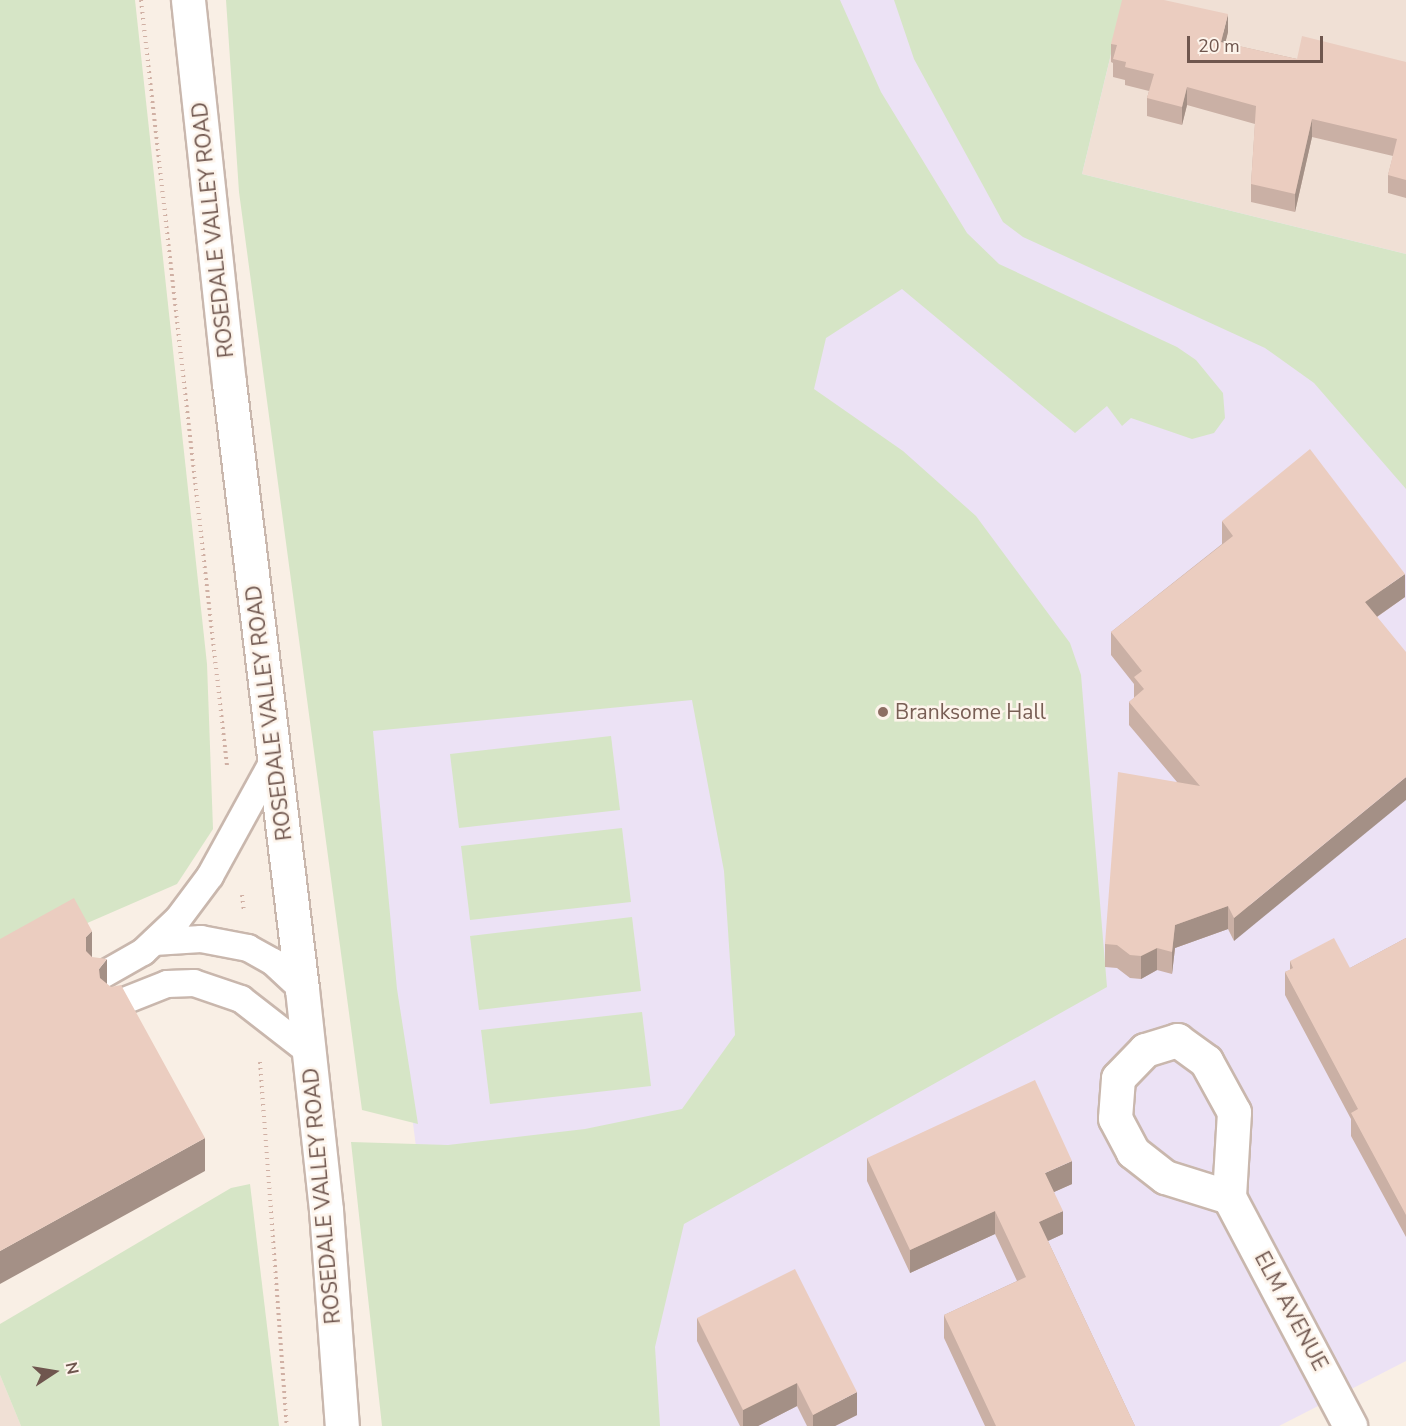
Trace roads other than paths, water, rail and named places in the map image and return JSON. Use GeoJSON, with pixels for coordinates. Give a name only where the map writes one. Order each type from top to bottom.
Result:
{"type":"FeatureCollection","features":[{"type":"Feature","properties":{"kind":"street","name":"ROSEDALE VALLEY ROAD"},"geometry":{"type":"LineString","coordinates":[[188,0],[229,383],[309,1052],[326,1210],[342,1426]]}},
{"type":"Feature","properties":{"kind":"street"},"geometry":{"type":"LineString","coordinates":[[1177,1040],[1206,1061],[1234,1112],[1229,1197],[1165,1177],[1133,1152],[1115,1118],[1118,1078],[1145,1050],[1177,1040]]}},
{"type":"Feature","properties":{"kind":"street","name":"ELM AVENUE"},"geometry":{"type":"LineString","coordinates":[[1229,1197],[1350,1426]]}},
{"type":"Feature","properties":{"kind":"lane"},"geometry":{"type":"LineString","coordinates":[[99,976],[154,942],[178,919],[210,876],[275,758]]}},
{"type":"Feature","properties":{"kind":"lane"},"geometry":{"type":"LineString","coordinates":[[154,942],[201,939],[248,948],[273,962],[302,989]]}},
{"type":"Feature","properties":{"kind":"lane"},"geometry":{"type":"LineString","coordinates":[[114,1005],[167,984],[194,983],[223,991],[256,1012],[309,1052]]}},
{"type":"Feature","properties":{"kind":"place","name":"Branksome Hall"},"geometry":{"type":"Point","coordinates":[883,712]}}]}
